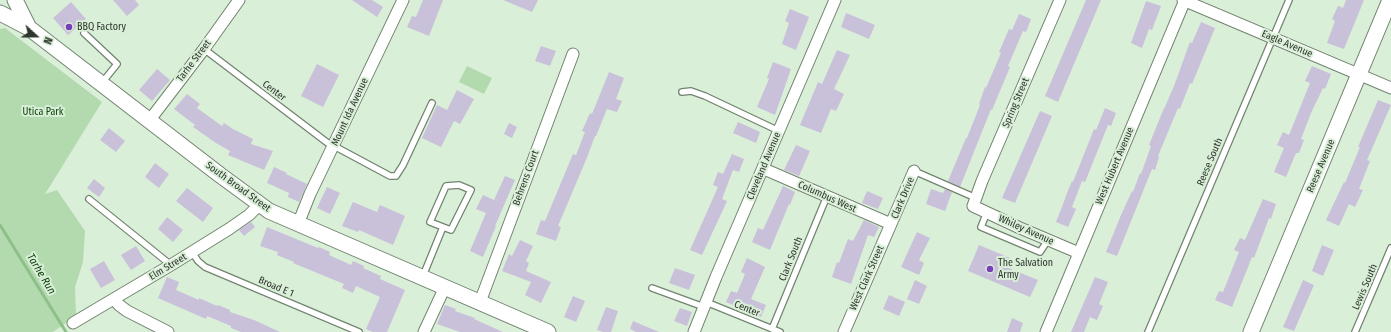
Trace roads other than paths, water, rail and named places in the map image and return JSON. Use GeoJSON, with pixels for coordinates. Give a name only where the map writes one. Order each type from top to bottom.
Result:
{"type":"FeatureCollection","features":[{"type":"Feature","properties":{"kind":"street"},"geometry":{"type":"LineString","coordinates":[[15,0],[29,28]]}},
{"type":"Feature","properties":{"kind":"street","name":"Tarhe Street"},"geometry":{"type":"LineString","coordinates":[[149,121],[239,0]]}},
{"type":"Feature","properties":{"kind":"street","name":"Mount Ida Avenue"},"geometry":{"type":"LineString","coordinates":[[298,224],[310,194],[334,147],[403,0]]}},
{"type":"Feature","properties":{"kind":"street","name":"Cleveland Avenue"},"geometry":{"type":"LineString","coordinates":[[694,332],[835,0]]}},
{"type":"Feature","properties":{"kind":"street","name":"Spring Street"},"geometry":{"type":"LineString","coordinates":[[975,202],[1060,0]]}},
{"type":"Feature","properties":{"kind":"street","name":"Eagle Avenue"},"geometry":{"type":"LineString","coordinates":[[1184,0],[1391,88]]}},
{"type":"Feature","properties":{"kind":"street","name":"West Hubert Avenue"},"geometry":{"type":"LineString","coordinates":[[1046,332],[1184,0]]}},
{"type":"Feature","properties":{"kind":"street","name":"Reese Avenue"},"geometry":{"type":"LineString","coordinates":[[1255,331],[1390,0]]}},
{"type":"Feature","properties":{"kind":"street","name":"South Broad Street"},"geometry":{"type":"LineString","coordinates":[[0,13],[29,28],[259,205],[298,224],[548,332]]}},
{"type":"Feature","properties":{"kind":"street","name":"Behrens Court"},"geometry":{"type":"LineString","coordinates":[[480,302],[573,54]]}},
{"type":"Feature","properties":{"kind":"street","name":"Columbus West"},"geometry":{"type":"LineString","coordinates":[[764,169],[891,224]]}},
{"type":"Feature","properties":{"kind":"street","name":"Clark Drive"},"geometry":{"type":"LineString","coordinates":[[891,224],[914,171]]}},
{"type":"Feature","properties":{"kind":"street","name":"Whiley Avenue"},"geometry":{"type":"LineString","coordinates":[[975,202],[987,212],[1079,253]]}},
{"type":"Feature","properties":{"kind":"street","name":"Elm Street"},"geometry":{"type":"LineString","coordinates":[[73,323],[192,252],[249,215],[259,205]]}},
{"type":"Feature","properties":{"kind":"street","name":"West Clark Street"},"geometry":{"type":"LineString","coordinates":[[844,332],[891,224]]}},
{"type":"Feature","properties":{"kind":"street"},"geometry":{"type":"LineString","coordinates":[[424,332],[445,287]]}},
{"type":"Feature","properties":{"kind":"street"},"geometry":{"type":"LineString","coordinates":[[114,299],[127,311],[168,332]]}},
{"type":"Feature","properties":{"kind":"lane","name":"Reese South"},"geometry":{"type":"LineString","coordinates":[[1148,332],[1289,0]]}},
{"type":"Feature","properties":{"kind":"lane"},"geometry":{"type":"LineString","coordinates":[[84,33],[117,64],[101,84]]}},
{"type":"Feature","properties":{"kind":"lane","name":"Center"},"geometry":{"type":"LineString","coordinates":[[204,49],[334,147],[390,176],[396,176],[399,173],[432,103]]}},
{"type":"Feature","properties":{"kind":"lane"},"geometry":{"type":"LineString","coordinates":[[682,92],[691,91],[705,96],[780,131]]}},
{"type":"Feature","properties":{"kind":"lane"},"geometry":{"type":"LineString","coordinates":[[914,171],[975,202]]}},
{"type":"Feature","properties":{"kind":"lane"},"geometry":{"type":"LineString","coordinates":[[459,184],[471,190],[451,230],[443,227],[430,222],[446,186],[459,184]]}},
{"type":"Feature","properties":{"kind":"lane","name":"Clark South"},"geometry":{"type":"LineString","coordinates":[[772,329],[827,196]]}},
{"type":"Feature","properties":{"kind":"lane"},"geometry":{"type":"LineString","coordinates":[[89,199],[171,265]]}},
{"type":"Feature","properties":{"kind":"lane"},"geometry":{"type":"LineString","coordinates":[[987,212],[981,227],[1040,252],[1048,240]]}},
{"type":"Feature","properties":{"kind":"lane"},"geometry":{"type":"LineString","coordinates":[[422,277],[443,227]]}},
{"type":"Feature","properties":{"kind":"lane","name":"Lewis South"},"geometry":{"type":"LineString","coordinates":[[1356,332],[1391,248]]}},
{"type":"Feature","properties":{"kind":"lane","name":"Broad E 1"},"geometry":{"type":"LineString","coordinates":[[192,252],[198,261],[205,267],[359,332]]}},
{"type":"Feature","properties":{"kind":"lane","name":"Center"},"geometry":{"type":"LineString","coordinates":[[652,288],[780,332]]}},
{"type":"Feature","properties":{"kind":"waterway","name":"Tarhe Run"},"geometry":{"type":"LineString","coordinates":[[0,225],[66,332]]}},
{"type":"Feature","properties":{"kind":"place","name":"BBQ Factory"},"geometry":{"type":"Point","coordinates":[69,27]}},
{"type":"Feature","properties":{"kind":"place","name":"The Salvation Army"},"geometry":{"type":"Point","coordinates":[990,269]}},
{"type":"Feature","properties":{"kind":"park label","name":"Utica Park"},"geometry":{"type":"Point","coordinates":[43,112]}}]}
